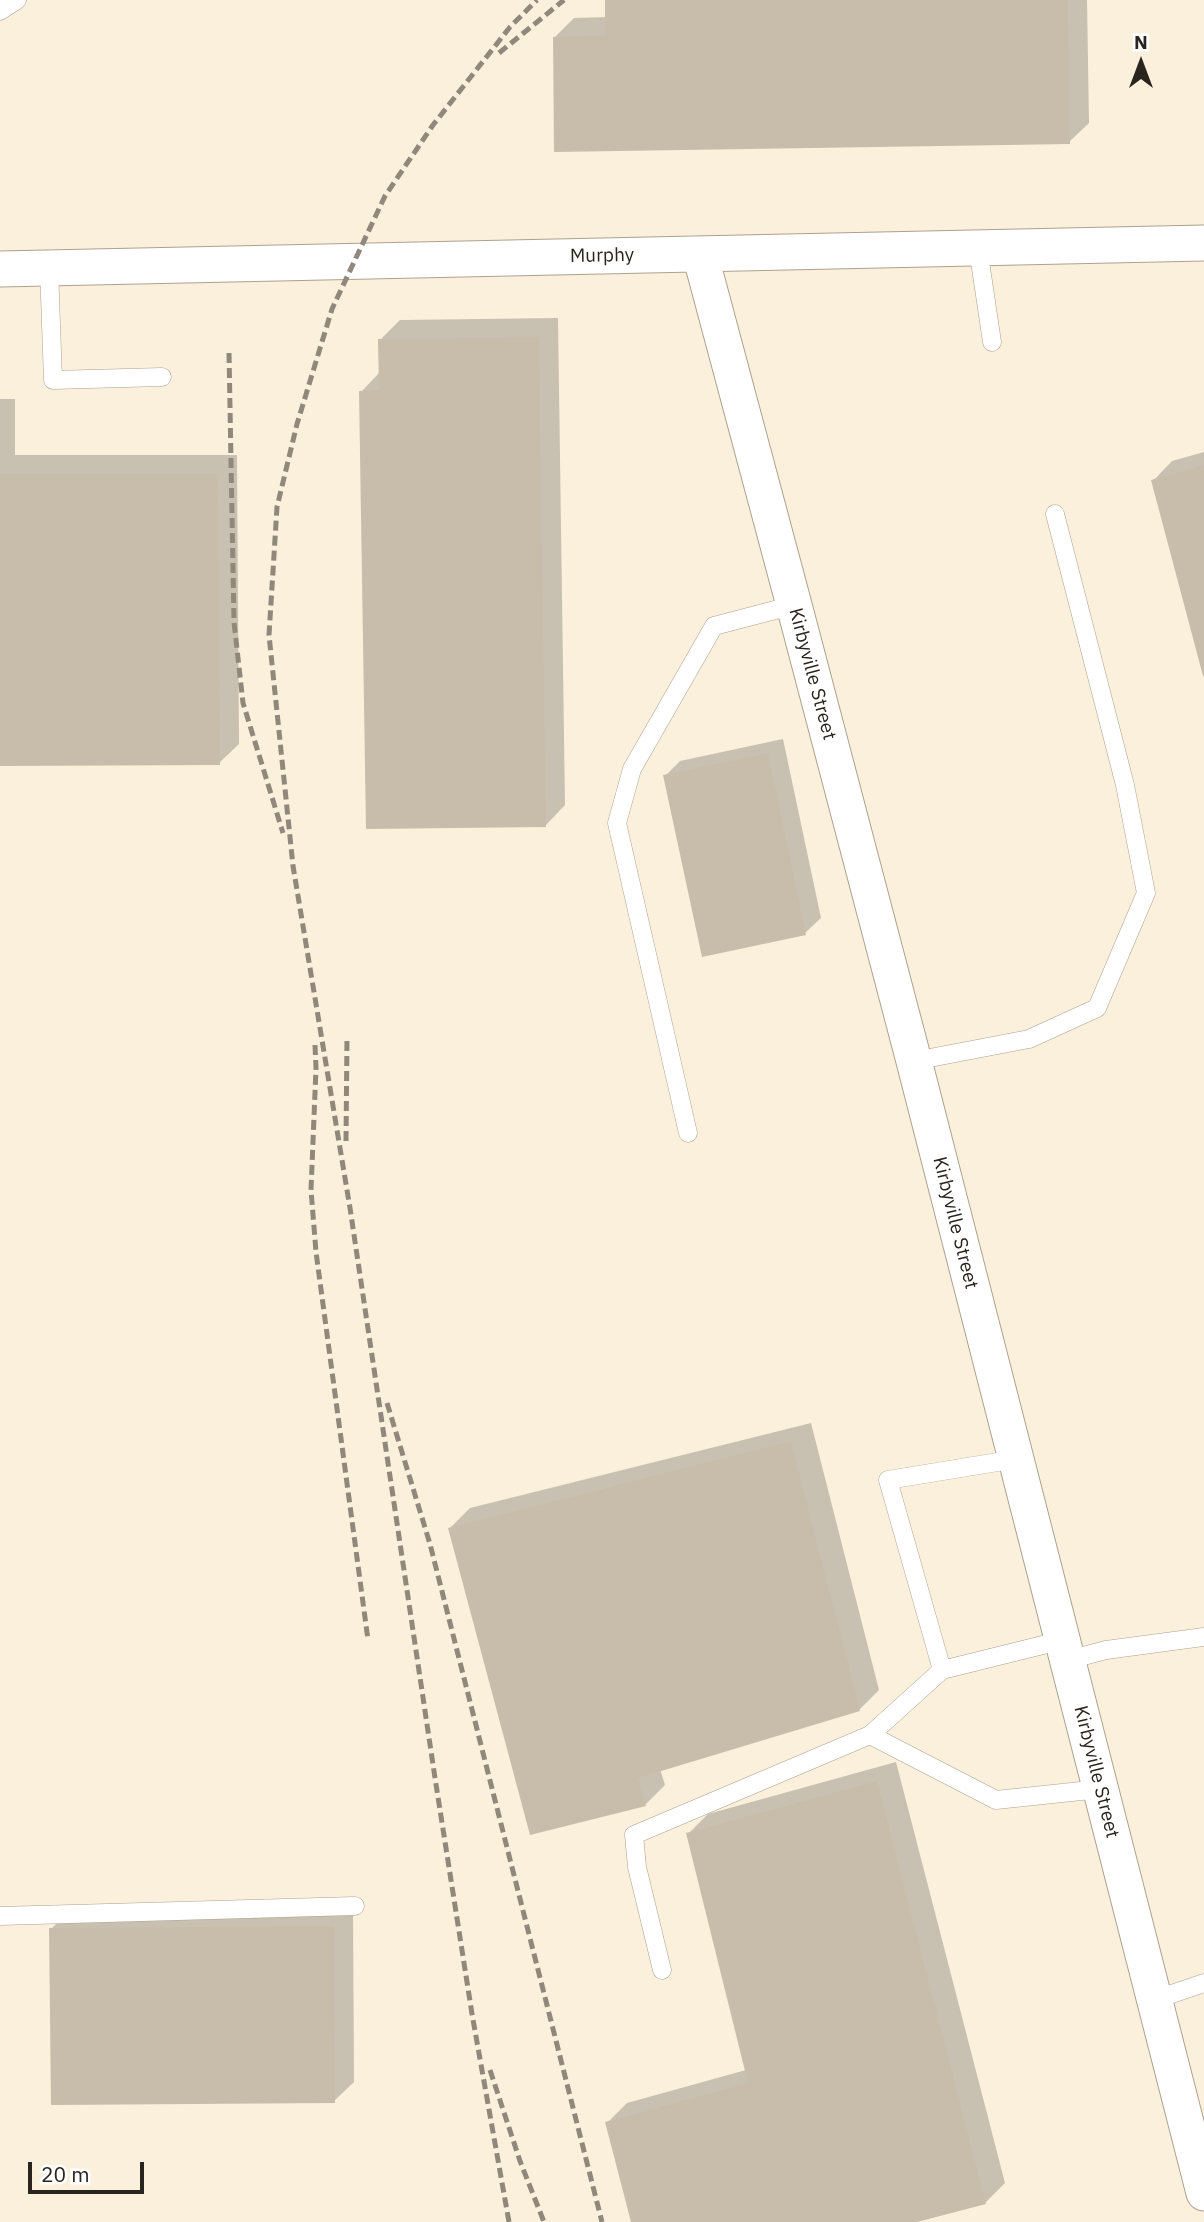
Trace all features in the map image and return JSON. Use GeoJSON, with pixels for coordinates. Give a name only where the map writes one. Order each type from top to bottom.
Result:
{"type":"FeatureCollection","features":[{"type":"Feature","properties":{"kind":"street","name":"Murphy"},"geometry":{"type":"LineString","coordinates":[[0,269],[1204,243]]}},
{"type":"Feature","properties":{"kind":"street","name":"Kirbyville Street"},"geometry":{"type":"LineString","coordinates":[[699,254],[914,1061],[1204,2193]]}},
{"type":"Feature","properties":{"kind":"lane"},"geometry":{"type":"LineString","coordinates":[[0,11],[16,0]]}},
{"type":"Feature","properties":{"kind":"lane"},"geometry":{"type":"LineString","coordinates":[[978,248],[992,342]]}},
{"type":"Feature","properties":{"kind":"lane"},"geometry":{"type":"LineString","coordinates":[[49,268],[53,380],[162,377]]}},
{"type":"Feature","properties":{"kind":"lane"},"geometry":{"type":"LineString","coordinates":[[914,1061],[1029,1039],[1097,1008],[1146,892],[1125,785],[1055,514]]}},
{"type":"Feature","properties":{"kind":"lane"},"geometry":{"type":"LineString","coordinates":[[688,1133],[617,823],[632,769],[714,626],[794,605]]}},
{"type":"Feature","properties":{"kind":"lane"},"geometry":{"type":"LineString","coordinates":[[942,1670],[888,1480],[1016,1459]]}},
{"type":"Feature","properties":{"kind":"lane"},"geometry":{"type":"LineString","coordinates":[[662,1970],[637,1867],[634,1835],[870,1735],[942,1670],[1065,1650],[1105,1650],[1204,1637]]}},
{"type":"Feature","properties":{"kind":"lane"},"geometry":{"type":"LineString","coordinates":[[870,1735],[996,1800],[1100,1789]]}},
{"type":"Feature","properties":{"kind":"lane"},"geometry":{"type":"LineString","coordinates":[[0,1916],[355,1906]]}},
{"type":"Feature","properties":{"kind":"lane"},"geometry":{"type":"LineString","coordinates":[[1154,2000],[1204,1983]]}},
{"type":"Feature","properties":{"kind":"building"},"geometry":{"type":"Polygon","coordinates":[[[605,0],[1068,0],[1070,144],[554,152],[553,37],[605,35],[605,0]]]}},
{"type":"Feature","properties":{"kind":"building"},"geometry":{"type":"Polygon","coordinates":[[[539,337],[546,827],[366,829],[359,391],[379,390],[378,339],[539,337]]]}},
{"type":"Feature","properties":{"kind":"building"},"geometry":{"type":"Polygon","coordinates":[[[1204,465],[1204,676],[1203,676],[1151,480],[1204,465]]]}},
{"type":"Feature","properties":{"kind":"building"},"geometry":{"type":"Polygon","coordinates":[[[0,474],[218,474],[220,765],[0,766],[0,474]]]}},
{"type":"Feature","properties":{"kind":"building"},"geometry":{"type":"Polygon","coordinates":[[[768,753],[806,935],[702,957],[663,775],[768,753]]]}},
{"type":"Feature","properties":{"kind":"building"},"geometry":{"type":"Polygon","coordinates":[[[791,1441],[860,1711],[638,1778],[646,1806],[530,1835],[448,1528],[791,1441]]]}},
{"type":"Feature","properties":{"kind":"building"},"geometry":{"type":"Polygon","coordinates":[[[877,1781],[986,2204],[917,2222],[631,2222],[605,2122],[748,2083],[686,1833],[877,1781]]]}},
{"type":"Feature","properties":{"kind":"building"},"geometry":{"type":"Polygon","coordinates":[[[334,1926],[335,2103],[51,2105],[49,1928],[334,1926]]]}},
{"type":"Feature","properties":{"kind":"railway"},"geometry":{"type":"LineString","coordinates":[[509,2222],[472,2014],[350,1208],[293,866],[269,635],[277,507],[297,424],[332,309],[385,196],[433,125],[510,27],[537,0]]}},
{"type":"Feature","properties":{"kind":"railway"},"geometry":{"type":"LineString","coordinates":[[499,53],[564,0]]}},
{"type":"Feature","properties":{"kind":"railway"},"geometry":{"type":"LineString","coordinates":[[229,353],[234,622],[243,703],[283,833]]}},
{"type":"Feature","properties":{"kind":"railway"},"geometry":{"type":"LineString","coordinates":[[346,1141],[347,1038]]}},
{"type":"Feature","properties":{"kind":"railway"},"geometry":{"type":"LineString","coordinates":[[315,1045],[311,1190],[316,1252],[368,1640]]}},
{"type":"Feature","properties":{"kind":"railway"},"geometry":{"type":"LineString","coordinates":[[387,1403],[430,1544],[602,2222]]}},
{"type":"Feature","properties":{"kind":"railway"},"geometry":{"type":"LineString","coordinates":[[490,2070],[520,2161],[544,2222]]}}]}
